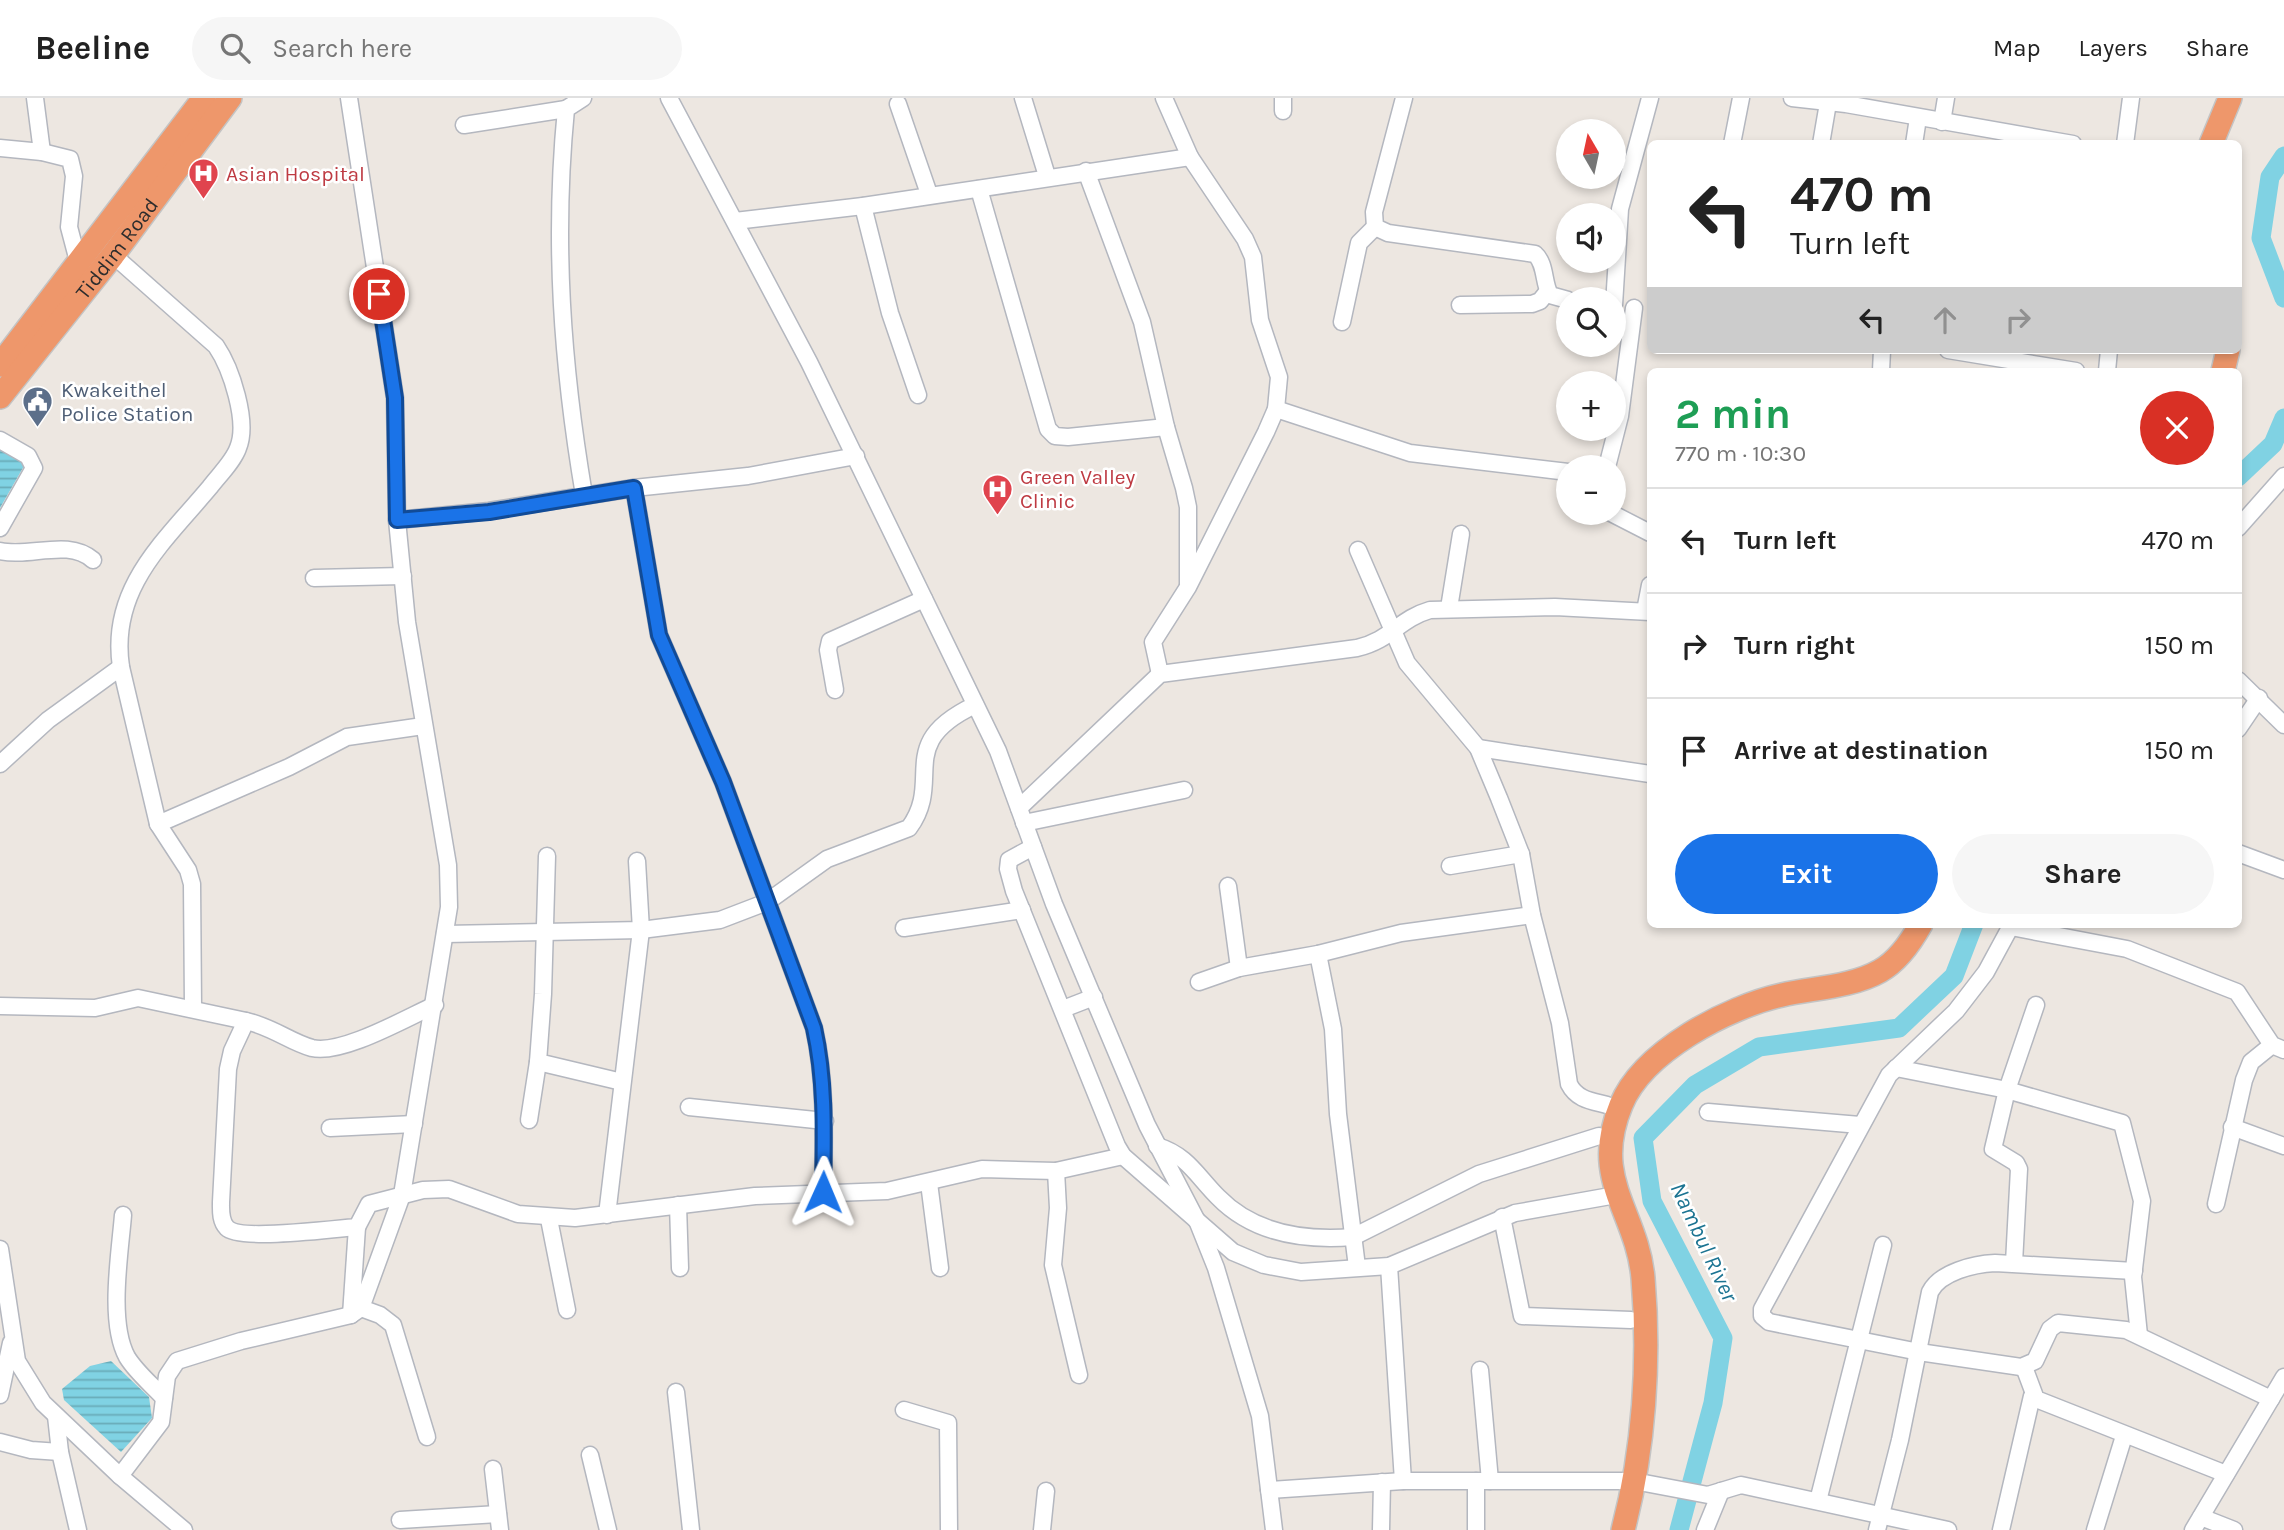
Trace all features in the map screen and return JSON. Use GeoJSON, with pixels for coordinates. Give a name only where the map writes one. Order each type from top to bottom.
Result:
{"type":"FeatureCollection","features":[{"type":"Feature","properties":{"kind":"highway","name":"Tiddim Road"},"geometry":{"type":"LineString","coordinates":[[0,365],[205,98]]}},
{"type":"Feature","properties":{"kind":"highway","name":"Tiddim Road"},"geometry":{"type":"LineString","coordinates":[[0,397],[113,255],[230,98]]}},
{"type":"Feature","properties":{"kind":"highway"},"geometry":{"type":"LineString","coordinates":[[2213,140],[2230,98]]}},
{"type":"Feature","properties":{"kind":"highway"},"geometry":{"type":"LineString","coordinates":[[2226,140],[2242,98]]}},
{"type":"Feature","properties":{"kind":"highway"},"geometry":{"type":"LineString","coordinates":[[1610,1530],[1628,1481],[1631,1320],[1626,1257],[1598,1152],[1607,1105],[1613,1091],[1636,1059],[1684,1024],[1712,1008],[1756,990],[1851,970],[1887,950],[1902,928]]}},
{"type":"Feature","properties":{"kind":"highway"},"geometry":{"type":"LineString","coordinates":[[1623,1530],[1628,1481],[1643,1395],[1643,1279],[1637,1247],[1610,1197],[1615,1123],[1627,1093],[1644,1068],[1689,1036],[1740,1009],[1779,996],[1877,973],[1902,953],[1918,928]]}},
{"type":"Feature","properties":{"kind":"street"},"geometry":{"type":"LineString","coordinates":[[35,98],[42,152]]}},
{"type":"Feature","properties":{"kind":"street"},"geometry":{"type":"LineString","coordinates":[[349,98],[395,398],[397,520],[403,576],[423,726],[449,865],[449,907],[402,1195],[356,1312]]}},
{"type":"Feature","properties":{"kind":"street"},"geometry":{"type":"LineString","coordinates":[[464,125],[565,109],[583,98]]}},
{"type":"Feature","properties":{"kind":"street"},"geometry":{"type":"LineString","coordinates":[[669,98],[856,456],[998,751],[1021,815],[1025,850],[1080,1003],[1090,1083],[1123,1156],[1233,1252],[1264,1265],[1301,1272],[1389,1266],[1502,1217],[1610,1197]]}},
{"type":"Feature","properties":{"kind":"street"},"geometry":{"type":"LineString","coordinates":[[1023,98],[1047,176]]}},
{"type":"Feature","properties":{"kind":"street"},"geometry":{"type":"LineString","coordinates":[[1160,674],[1153,642],[1188,587],[1276,409],[1279,377],[1260,320],[1253,257],[1245,239],[1190,157],[1164,98]]}},
{"type":"Feature","properties":{"kind":"street"},"geometry":{"type":"LineString","coordinates":[[1342,322],[1359,243],[1375,227],[1374,212],[1404,98]]}},
{"type":"Feature","properties":{"kind":"street"},"geometry":{"type":"LineString","coordinates":[[1615,287],[1620,209],[1650,98]]}},
{"type":"Feature","properties":{"kind":"street"},"geometry":{"type":"LineString","coordinates":[[1733,140],[1741,98]]}},
{"type":"Feature","properties":{"kind":"street"},"geometry":{"type":"LineString","coordinates":[[1792,98],[1828,103],[1847,101],[2012,139]]}},
{"type":"Feature","properties":{"kind":"street"},"geometry":{"type":"LineString","coordinates":[[1942,122],[1946,98]]}},
{"type":"Feature","properties":{"kind":"street"},"geometry":{"type":"LineString","coordinates":[[2126,140],[2131,98]]}},
{"type":"Feature","properties":{"kind":"street"},"geometry":{"type":"LineString","coordinates":[[1822,140],[1828,103]]}},
{"type":"Feature","properties":{"kind":"street"},"geometry":{"type":"LineString","coordinates":[[898,104],[929,194]]}},
{"type":"Feature","properties":{"kind":"street"},"geometry":{"type":"LineString","coordinates":[[565,109],[559,302],[572,421],[584,495]]}},
{"type":"Feature","properties":{"kind":"street"},"geometry":{"type":"LineString","coordinates":[[1915,140],[1918,118]]}},
{"type":"Feature","properties":{"kind":"street"},"geometry":{"type":"LineString","coordinates":[[0,148],[63,156],[74,167],[69,227],[79,265]]}},
{"type":"Feature","properties":{"kind":"street"},"geometry":{"type":"LineString","coordinates":[[735,221],[863,206],[1047,176],[1190,157]]}},
{"type":"Feature","properties":{"kind":"street"},"geometry":{"type":"LineString","coordinates":[[1086,171],[1142,322],[1166,428],[1188,507],[1188,587]]}},
{"type":"Feature","properties":{"kind":"street"},"geometry":{"type":"LineString","coordinates":[[979,189],[1048,429],[1055,436],[1068,437],[1166,428]]}},
{"type":"Feature","properties":{"kind":"street"},"geometry":{"type":"LineString","coordinates":[[863,206],[890,313],[918,395]]}},
{"type":"Feature","properties":{"kind":"street"},"geometry":{"type":"LineString","coordinates":[[1375,227],[1388,233],[1535,254],[1541,259],[1548,291]]}},
{"type":"Feature","properties":{"kind":"street"},"geometry":{"type":"LineString","coordinates":[[113,255],[216,346],[227,365],[241,424],[241,438],[235,455],[168,531],[127,599],[119,642],[121,667],[158,824],[188,870],[192,884],[193,1007]]}},
{"type":"Feature","properties":{"kind":"street"},"geometry":{"type":"LineString","coordinates":[[1548,291],[1556,295]]}},
{"type":"Feature","properties":{"kind":"street"},"geometry":{"type":"LineString","coordinates":[[1460,305],[1532,304],[1540,301],[1548,291]]}},
{"type":"Feature","properties":{"kind":"street"},"geometry":{"type":"LineString","coordinates":[[1610,455],[1642,309]]}},
{"type":"Feature","properties":{"kind":"street"},"geometry":{"type":"LineString","coordinates":[[1972,354],[2058,368]]}},
{"type":"Feature","properties":{"kind":"street"},"geometry":{"type":"LineString","coordinates":[[1276,409],[1410,453],[1556,471]]}},
{"type":"Feature","properties":{"kind":"street"},"geometry":{"type":"LineString","coordinates":[[0,440],[28,456],[34,468],[0,528]]}},
{"type":"Feature","properties":{"kind":"street"},"geometry":{"type":"LineString","coordinates":[[397,520],[489,512],[584,495],[748,475],[856,456]]}},
{"type":"Feature","properties":{"kind":"street"},"geometry":{"type":"LineString","coordinates":[[2242,523],[2284,476]]}},
{"type":"Feature","properties":{"kind":"street"},"geometry":{"type":"LineString","coordinates":[[634,488],[659,635],[723,782],[814,1028],[825,1121],[823,1192]]}},
{"type":"Feature","properties":{"kind":"street"},"geometry":{"type":"LineString","coordinates":[[1626,521],[1647,531]]}},
{"type":"Feature","properties":{"kind":"street"},"geometry":{"type":"LineString","coordinates":[[1449,608],[1461,534]]}},
{"type":"Feature","properties":{"kind":"street"},"geometry":{"type":"LineString","coordinates":[[1358,550],[1394,633],[1417,677],[1478,748],[1521,854],[1532,915],[1560,1023],[1569,1084],[1581,1098],[1607,1105]]}},
{"type":"Feature","properties":{"kind":"street"},"geometry":{"type":"LineString","coordinates":[[0,551],[14,554],[74,551],[93,561]]}},
{"type":"Feature","properties":{"kind":"street"},"geometry":{"type":"LineString","coordinates":[[314,578],[403,576]]}},
{"type":"Feature","properties":{"kind":"street"},"geometry":{"type":"LineString","coordinates":[[835,690],[828,650],[830,640],[924,598]]}},
{"type":"Feature","properties":{"kind":"street"},"geometry":{"type":"LineString","coordinates":[[1021,815],[1160,674],[1357,648],[1394,633],[1413,615],[1449,608],[1647,612]]}},
{"type":"Feature","properties":{"kind":"street"},"geometry":{"type":"LineString","coordinates":[[0,764],[48,720],[121,667]]}},
{"type":"Feature","properties":{"kind":"street"},"geometry":{"type":"LineString","coordinates":[[2242,683],[2284,725]]}},
{"type":"Feature","properties":{"kind":"street"},"geometry":{"type":"LineString","coordinates":[[2242,723],[2259,698]]}},
{"type":"Feature","properties":{"kind":"street"},"geometry":{"type":"LineString","coordinates":[[445,934],[641,930],[720,920],[767,902],[827,859],[909,828],[920,806],[924,758],[931,738],[943,723],[975,705]]}},
{"type":"Feature","properties":{"kind":"street"},"geometry":{"type":"LineString","coordinates":[[158,824],[289,767],[347,737],[423,726]]}},
{"type":"Feature","properties":{"kind":"street"},"geometry":{"type":"LineString","coordinates":[[1478,748],[1647,774]]}},
{"type":"Feature","properties":{"kind":"street"},"geometry":{"type":"LineString","coordinates":[[1021,815],[1184,790]]}},
{"type":"Feature","properties":{"kind":"street"},"geometry":{"type":"LineString","coordinates":[[1025,850],[1009,860],[1008,869],[1022,910],[1080,1003],[1198,1223],[1216,1268],[1260,1416],[1274,1530]]}},
{"type":"Feature","properties":{"kind":"street"},"geometry":{"type":"LineString","coordinates":[[1450,866],[1521,854]]}},
{"type":"Feature","properties":{"kind":"street"},"geometry":{"type":"LineString","coordinates":[[2242,854],[2284,870]]}},
{"type":"Feature","properties":{"kind":"street"},"geometry":{"type":"LineString","coordinates":[[529,1120],[538,1062],[546,932],[547,856]]}},
{"type":"Feature","properties":{"kind":"street"},"geometry":{"type":"LineString","coordinates":[[607,1215],[641,930],[637,861]]}},
{"type":"Feature","properties":{"kind":"street"},"geometry":{"type":"LineString","coordinates":[[1227,886],[1239,968]]}},
{"type":"Feature","properties":{"kind":"street"},"geometry":{"type":"LineString","coordinates":[[904,928],[1022,910]]}},
{"type":"Feature","properties":{"kind":"street"},"geometry":{"type":"LineString","coordinates":[[1199,982],[1239,968],[1318,954],[1401,933],[1532,915]]}},
{"type":"Feature","properties":{"kind":"street"},"geometry":{"type":"LineString","coordinates":[[2010,928],[1986,972],[1956,1011],[1896,1068],[1860,1125],[1762,1312],[1769,1322],[1857,1341],[2024,1367],[2035,1361],[2050,1329],[2058,1323],[2126,1330],[2271,1399]]}},
{"type":"Feature","properties":{"kind":"street"},"geometry":{"type":"LineString","coordinates":[[2021,928],[2127,949],[2236,992],[2278,1048],[2248,1067],[2216,1204]]}},
{"type":"Feature","properties":{"kind":"street"},"geometry":{"type":"LineString","coordinates":[[1318,954],[1333,1029],[1338,1114],[1357,1267]]}},
{"type":"Feature","properties":{"kind":"street"},"geometry":{"type":"LineString","coordinates":[[0,1006],[95,1008],[138,998],[193,1007],[274,1028],[307,1046],[325,1049],[355,1040],[435,1004]]}},
{"type":"Feature","properties":{"kind":"street"},"geometry":{"type":"LineString","coordinates":[[2014,1263],[2018,1166],[1993,1149],[2007,1090],[2036,1005]]}},
{"type":"Feature","properties":{"kind":"street"},"geometry":{"type":"LineString","coordinates":[[246,1021],[232,1051],[228,1069],[221,1202],[223,1223],[237,1233],[357,1227]]}},
{"type":"Feature","properties":{"kind":"street"},"geometry":{"type":"LineString","coordinates":[[538,1062],[622,1082]]}},
{"type":"Feature","properties":{"kind":"street"},"geometry":{"type":"LineString","coordinates":[[1896,1068],[2007,1090],[2122,1123],[2142,1201],[2134,1271],[2139,1335]]}},
{"type":"Feature","properties":{"kind":"street"},"geometry":{"type":"LineString","coordinates":[[689,1107],[825,1121]]}},
{"type":"Feature","properties":{"kind":"street"},"geometry":{"type":"LineString","coordinates":[[1708,1112],[1860,1125]]}},
{"type":"Feature","properties":{"kind":"street"},"geometry":{"type":"LineString","coordinates":[[330,1128],[414,1124]]}},
{"type":"Feature","properties":{"kind":"street"},"geometry":{"type":"LineString","coordinates":[[2232,1127],[2284,1146]]}},
{"type":"Feature","properties":{"kind":"street"},"geometry":{"type":"LineString","coordinates":[[1157,1146],[1179,1154],[1232,1209],[1268,1229],[1289,1236],[1314,1239],[1353,1237],[1479,1174],[1600,1136]]}},
{"type":"Feature","properties":{"kind":"street"},"geometry":{"type":"LineString","coordinates":[[356,1312],[357,1227],[367,1205],[402,1195],[449,1189],[518,1214],[549,1219],[607,1215],[678,1217],[823,1192],[887,1191],[982,1169],[1056,1171],[1123,1156]]}},
{"type":"Feature","properties":{"kind":"street"},"geometry":{"type":"LineString","coordinates":[[1056,1171],[1058,1199],[1053,1265],[1079,1375]]}},
{"type":"Feature","properties":{"kind":"street"},"geometry":{"type":"LineString","coordinates":[[929,1182],[940,1268]]}},
{"type":"Feature","properties":{"kind":"street"},"geometry":{"type":"LineString","coordinates":[[122,1215],[117,1294],[124,1349],[134,1365],[164,1398]]}},
{"type":"Feature","properties":{"kind":"street"},"geometry":{"type":"LineString","coordinates":[[678,1217],[680,1268]]}},
{"type":"Feature","properties":{"kind":"street"},"geometry":{"type":"LineString","coordinates":[[1502,1217],[1522,1316],[1631,1320]]}},
{"type":"Feature","properties":{"kind":"street"},"geometry":{"type":"LineString","coordinates":[[549,1219],[567,1310]]}},
{"type":"Feature","properties":{"kind":"street"},"geometry":{"type":"LineString","coordinates":[[1818,1501],[1883,1245]]}},
{"type":"Feature","properties":{"kind":"street"},"geometry":{"type":"LineString","coordinates":[[0,1248],[17,1361],[43,1403],[120,1476],[184,1530]]}},
{"type":"Feature","properties":{"kind":"street"},"geometry":{"type":"LineString","coordinates":[[1879,1522],[1919,1352],[1930,1292],[1935,1282],[1984,1264],[2014,1263],[2134,1271]]}},
{"type":"Feature","properties":{"kind":"street"},"geometry":{"type":"LineString","coordinates":[[1389,1266],[1403,1481]]}},
{"type":"Feature","properties":{"kind":"street"},"geometry":{"type":"LineString","coordinates":[[120,1476],[161,1422],[169,1371],[184,1357],[356,1312],[383,1317],[395,1329],[427,1437]]}},
{"type":"Feature","properties":{"kind":"street"},"geometry":{"type":"LineString","coordinates":[[0,1395],[13,1337]]}},
{"type":"Feature","properties":{"kind":"street"},"geometry":{"type":"LineString","coordinates":[[2001,1530],[2032,1395],[2024,1367]]}},
{"type":"Feature","properties":{"kind":"street"},"geometry":{"type":"LineString","coordinates":[[1476,1530],[1483,1481],[1480,1370]]}},
{"type":"Feature","properties":{"kind":"street"},"geometry":{"type":"LineString","coordinates":[[2234,1530],[2197,1523],[2284,1377]]}},
{"type":"Feature","properties":{"kind":"street"},"geometry":{"type":"LineString","coordinates":[[676,1392],[691,1530]]}},
{"type":"Feature","properties":{"kind":"street"},"geometry":{"type":"LineString","coordinates":[[2032,1395],[2124,1436],[2226,1474]]}},
{"type":"Feature","properties":{"kind":"street"},"geometry":{"type":"LineString","coordinates":[[904,1410],[948,1423],[949,1530]]}},
{"type":"Feature","properties":{"kind":"street"},"geometry":{"type":"LineString","coordinates":[[56,1416],[60,1452],[78,1530]]}},
{"type":"Feature","properties":{"kind":"street"},"geometry":{"type":"LineString","coordinates":[[2095,1530],[2124,1436]]}},
{"type":"Feature","properties":{"kind":"street"},"geometry":{"type":"LineString","coordinates":[[0,1442],[31,1450],[60,1452]]}},
{"type":"Feature","properties":{"kind":"street"},"geometry":{"type":"LineString","coordinates":[[590,1455],[608,1530]]}},
{"type":"Feature","properties":{"kind":"street"},"geometry":{"type":"LineString","coordinates":[[400,1520],[499,1522],[493,1469]]}},
{"type":"Feature","properties":{"kind":"street"},"geometry":{"type":"LineString","coordinates":[[1269,1490],[1403,1481],[1628,1481],[1715,1493],[1741,1485],[1818,1501],[1879,1522],[1948,1530]]}},
{"type":"Feature","properties":{"kind":"street"},"geometry":{"type":"LineString","coordinates":[[1381,1530],[1382,1482]]}},
{"type":"Feature","properties":{"kind":"street"},"geometry":{"type":"LineString","coordinates":[[1042,1530],[1046,1492]]}},
{"type":"Feature","properties":{"kind":"street"},"geometry":{"type":"LineString","coordinates":[[1705,1530],[1715,1493]]}},
{"type":"Feature","properties":{"kind":"water"},"geometry":{"type":"Polygon","coordinates":[[[0,445],[23,458],[24,466],[0,508],[0,445]]]}},
{"type":"Feature","properties":{"kind":"water"},"geometry":{"type":"Polygon","coordinates":[[[111,1361],[149,1397],[152,1418],[121,1452],[64,1400],[62,1389],[90,1366],[111,1361]]]}},
{"type":"Feature","properties":{"kind":"waterway","name":"Nambul River"},"geometry":{"type":"LineString","coordinates":[[2284,156],[2270,177],[2261,238],[2284,298]]}},
{"type":"Feature","properties":{"kind":"waterway","name":"Nambul River"},"geometry":{"type":"LineString","coordinates":[[2242,473],[2273,444],[2284,418]]}},
{"type":"Feature","properties":{"kind":"waterway","name":"Nambul River"},"geometry":{"type":"LineString","coordinates":[[1679,1530],[1713,1403],[1723,1338],[1652,1201],[1643,1138],[1695,1085],[1759,1047],[1899,1028],[1954,976],[1972,928]]}},
{"type":"Feature","properties":{"kind":"place","name":"Asian Hospital"},"geometry":{"type":"Point","coordinates":[203,201]}},
{"type":"Feature","properties":{"kind":"place","name":"Kwakeithel Police Station"},"geometry":{"type":"Point","coordinates":[38,429]}},
{"type":"Feature","properties":{"kind":"place","name":"Green Valley Clinic"},"geometry":{"type":"Point","coordinates":[997,516]}},
{"type":"Feature","properties":{"kind":"route"},"geometry":{"type":"LineString","coordinates":[[379,294],[395,398],[398,442],[397,520],[489,512],[634,488],[659,635],[723,782],[814,1028],[825,1121],[823,1192]]}}]}
